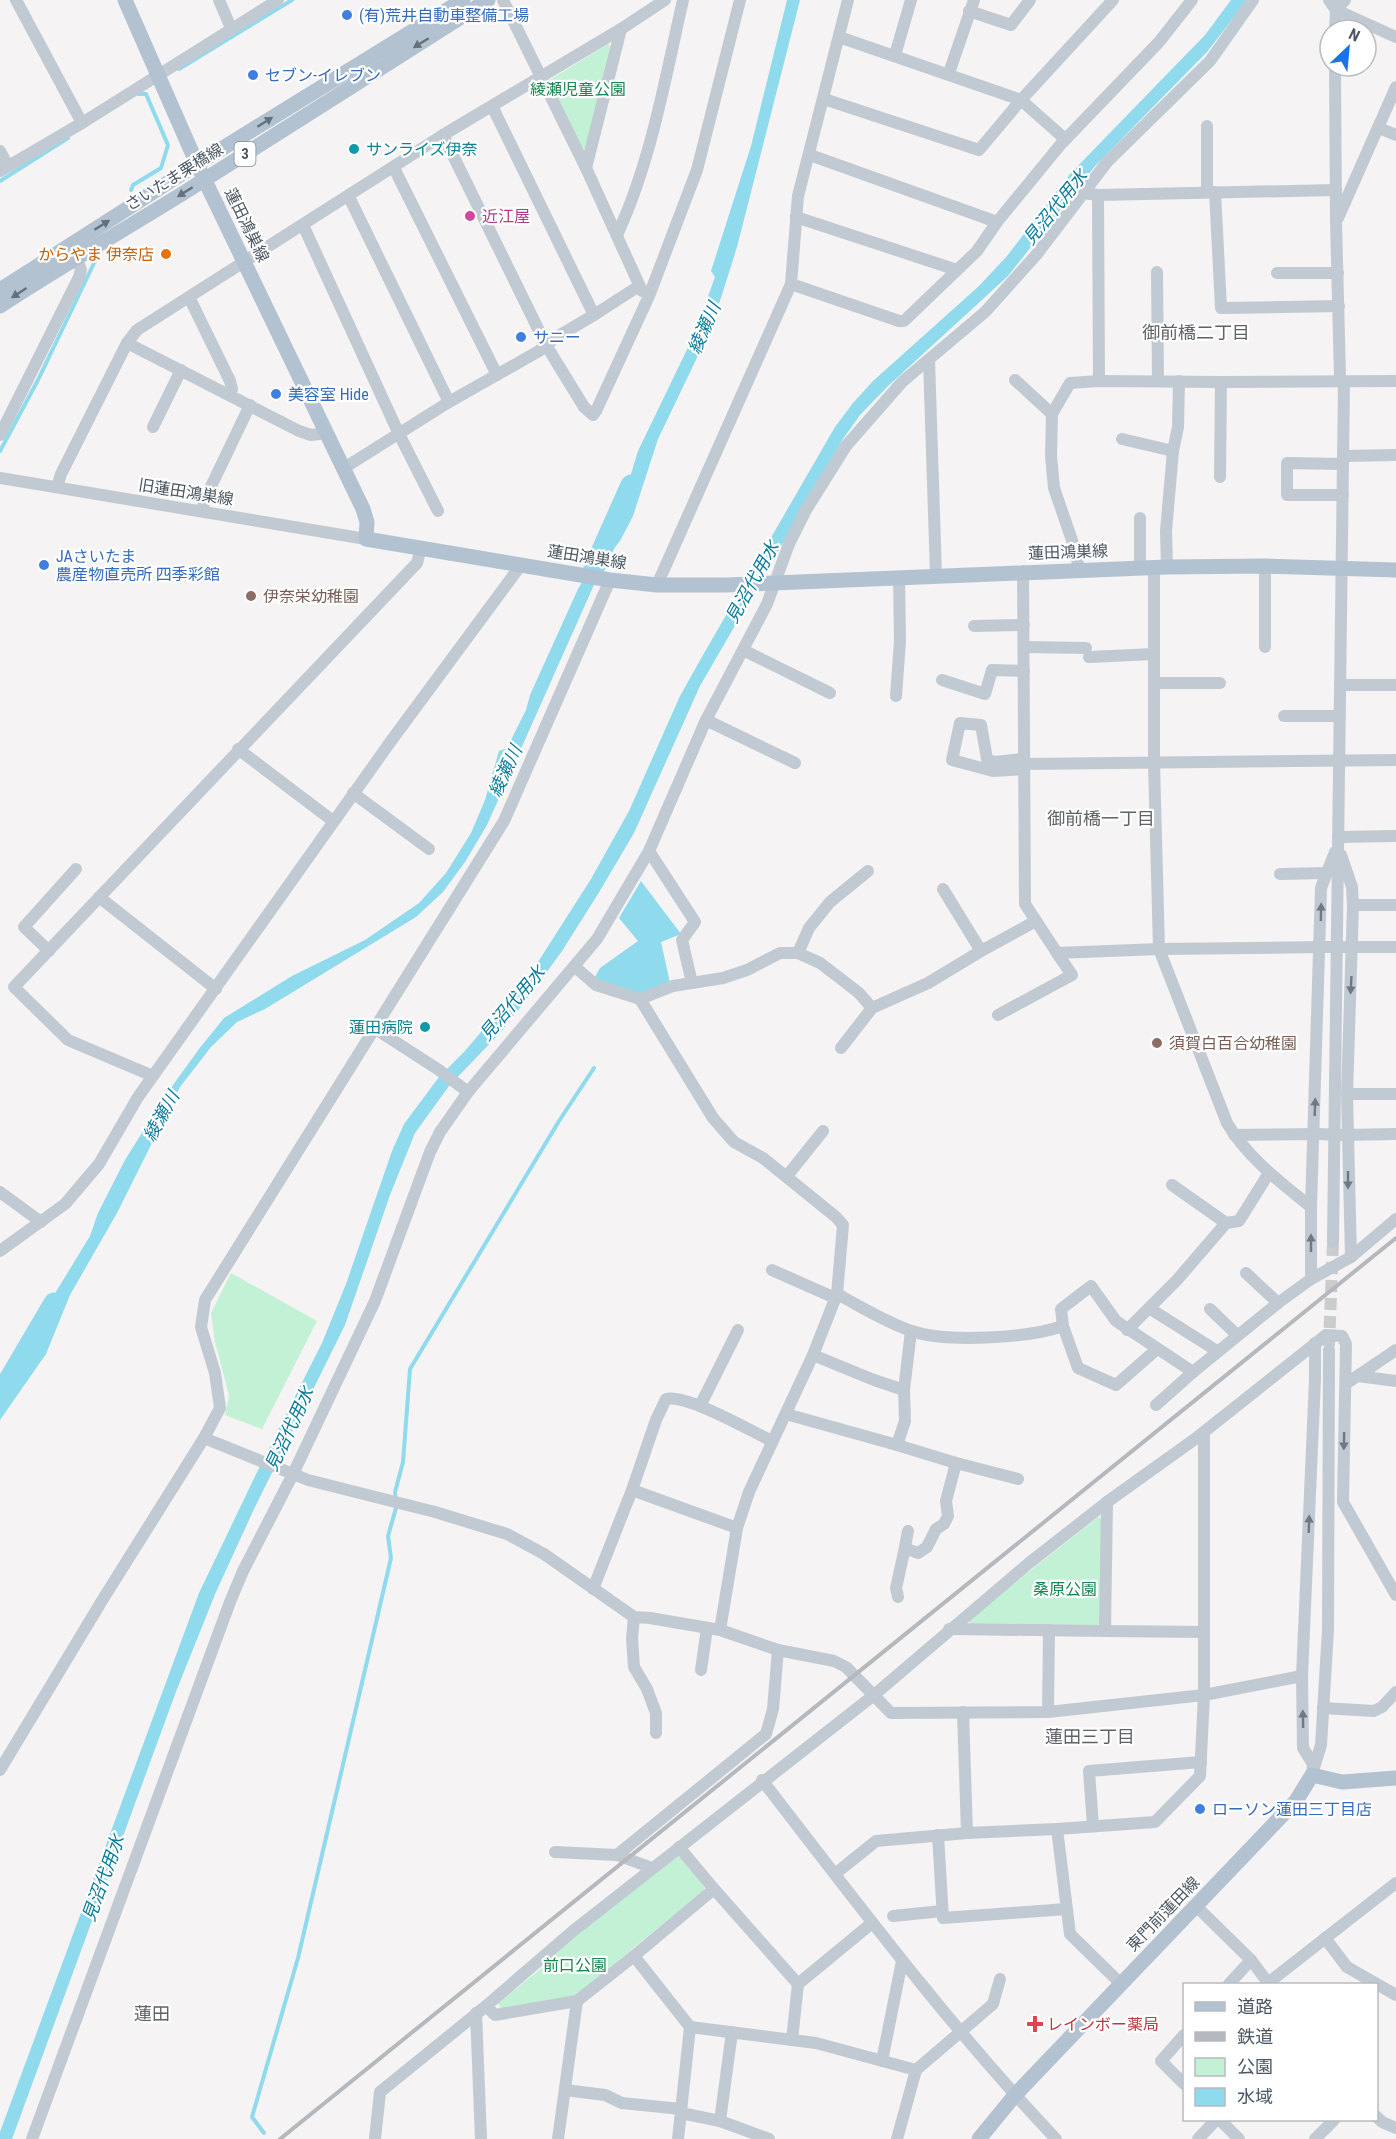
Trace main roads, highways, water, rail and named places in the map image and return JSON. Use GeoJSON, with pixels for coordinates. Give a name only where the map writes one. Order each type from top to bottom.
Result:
{"type":"FeatureCollection","features":[{"type":"Feature","properties":{"kind":"main road","name":"蓮田鴻巣線"},"geometry":{"type":"LineString","coordinates":[[125,0],[204,180],[344,468],[367,522],[366,539],[608,580],[657,585],[726,585],[1154,567],[1396,570]]}},
{"type":"Feature","properties":{"kind":"main road","name":"さいたま栗橋線"},"geometry":{"type":"LineString","coordinates":[[0,290],[197,164],[463,0]]}},
{"type":"Feature","properties":{"kind":"main road","name":"さいたま栗橋線"},"geometry":{"type":"LineString","coordinates":[[0,306],[488,0]]}},
{"type":"Feature","properties":{"kind":"main road","name":"東門前蓮田線"},"geometry":{"type":"LineString","coordinates":[[979,2139],[1015,2095],[1120,1983],[1296,1801],[1312,1775],[1342,1782],[1396,1778]]}},
{"type":"Feature","properties":{"kind":"water"},"geometry":{"type":"Polygon","coordinates":[[[787,0],[800,0],[737,247],[721,298],[705,341],[658,439],[633,516],[620,541],[606,558],[487,825],[465,862],[443,892],[416,917],[265,1009],[237,1022],[211,1047],[180,1087],[117,1213],[70,1295],[46,1354],[0,1420],[0,1400],[20,1368],[54,1295],[90,1236],[98,1213],[125,1160],[199,1049],[224,1018],[292,976],[365,940],[419,903],[446,873],[471,833],[485,800],[499,751],[507,748],[526,710],[530,695],[578,589],[616,523],[638,451],[694,335],[715,277],[711,271],[751,146],[787,0]]]}},
{"type":"Feature","properties":{"kind":"water","name":"見沼代用水"},"geometry":{"type":"Polygon","coordinates":[[[1231,0],[1247,0],[1207,52],[1095,166],[1008,276],[888,386],[860,415],[843,439],[700,686],[634,833],[598,894],[536,987],[500,1033],[449,1086],[415,1133],[390,1195],[345,1325],[254,1509],[216,1592],[177,1689],[12,2139],[0,2139],[0,2132],[199,1593],[322,1343],[404,1124],[439,1077],[464,1052],[538,962],[591,879],[629,811],[680,696],[835,427],[873,381],[979,286],[1007,256],[1070,174],[1205,35],[1231,0]]]}},
{"type":"Feature","properties":{"kind":"water"},"geometry":{"type":"Polygon","coordinates":[[[641,881],[681,934],[661,942],[670,983],[639,995],[598,981],[595,977],[600,968],[638,941],[619,918],[641,881]]]}},
{"type":"Feature","properties":{"kind":"waterway"},"geometry":{"type":"LineString","coordinates":[[179,69],[292,0]]}},
{"type":"Feature","properties":{"kind":"waterway"},"geometry":{"type":"LineString","coordinates":[[131,190],[133,185],[161,168],[168,145],[146,94],[138,94]]}},
{"type":"Feature","properties":{"kind":"waterway"},"geometry":{"type":"LineString","coordinates":[[0,181],[68,138]]}},
{"type":"Feature","properties":{"kind":"waterway"},"geometry":{"type":"LineString","coordinates":[[0,451],[38,380],[95,261]]}},
{"type":"Feature","properties":{"kind":"waterway","name":"綾瀬川"},"geometry":{"type":"LineString","coordinates":[[594,568],[631,485]]}},
{"type":"Feature","properties":{"kind":"waterway"},"geometry":{"type":"LineString","coordinates":[[264,2133],[252,2117],[298,1958],[391,1558],[388,1536],[396,1508],[395,1492],[403,1462],[410,1369],[559,1121],[594,1068]]}},
{"type":"Feature","properties":{"kind":"waterway","name":"綾瀬川"},"geometry":{"type":"LineString","coordinates":[[0,1395],[54,1303]]}},
{"type":"Feature","properties":{"kind":"tunnel"},"geometry":{"type":"LineString","coordinates":[[1329,1346],[1333,1242]]}},
{"type":"Feature","properties":{"kind":"railway"},"geometry":{"type":"LineString","coordinates":[[280,2139],[1396,1238]]}},
{"type":"Feature","properties":{"kind":"place","name":"(有)荒井自動車整備工場"},"geometry":{"type":"Point","coordinates":[347,15]}},
{"type":"Feature","properties":{"kind":"place","name":"セブン-イレブン"},"geometry":{"type":"Point","coordinates":[253,75]}},
{"type":"Feature","properties":{"kind":"place","name":"サンライズ伊奈"},"geometry":{"type":"Point","coordinates":[354,149]}},
{"type":"Feature","properties":{"kind":"place","name":"近江屋"},"geometry":{"type":"Point","coordinates":[470,216]}},
{"type":"Feature","properties":{"kind":"place","name":"からやま 伊奈店"},"geometry":{"type":"Point","coordinates":[166,254]}},
{"type":"Feature","properties":{"kind":"place","name":"サニー"},"geometry":{"type":"Point","coordinates":[521,337]}},
{"type":"Feature","properties":{"kind":"place","name":"美容室 Hide"},"geometry":{"type":"Point","coordinates":[276,394]}},
{"type":"Feature","properties":{"kind":"place","name":"JAさいたま 農産物直売所 四季彩館"},"geometry":{"type":"Point","coordinates":[44,565]}},
{"type":"Feature","properties":{"kind":"place","name":"伊奈栄幼稚園"},"geometry":{"type":"Point","coordinates":[251,596]}},
{"type":"Feature","properties":{"kind":"place","name":"蓮田病院"},"geometry":{"type":"Point","coordinates":[425,1027]}},
{"type":"Feature","properties":{"kind":"place","name":"須賀白百合幼稚園"},"geometry":{"type":"Point","coordinates":[1157,1043]}},
{"type":"Feature","properties":{"kind":"place","name":"ローソン蓮田三丁目店"},"geometry":{"type":"Point","coordinates":[1200,1809]}},
{"type":"Feature","properties":{"kind":"place","name":"レインボー薬局"},"geometry":{"type":"Point","coordinates":[1035,2024]}},
{"type":"Feature","properties":{"kind":"district","name":"御前橋二丁目"},"geometry":{"type":"Point","coordinates":[1196,332]}},
{"type":"Feature","properties":{"kind":"district","name":"御前橋一丁目"},"geometry":{"type":"Point","coordinates":[1101,818]}},
{"type":"Feature","properties":{"kind":"district","name":"蓮田三丁目"},"geometry":{"type":"Point","coordinates":[1090,1736]}},
{"type":"Feature","properties":{"kind":"district","name":"蓮田"},"geometry":{"type":"Point","coordinates":[152,2013]}},
{"type":"Feature","properties":{"kind":"park label","name":"綾瀬児童公園"},"geometry":{"type":"Point","coordinates":[578,89]}},
{"type":"Feature","properties":{"kind":"park label","name":"桑原公園"},"geometry":{"type":"Point","coordinates":[1065,1589]}},
{"type":"Feature","properties":{"kind":"park label","name":"前口公園"},"geometry":{"type":"Point","coordinates":[575,1965]}}]}
